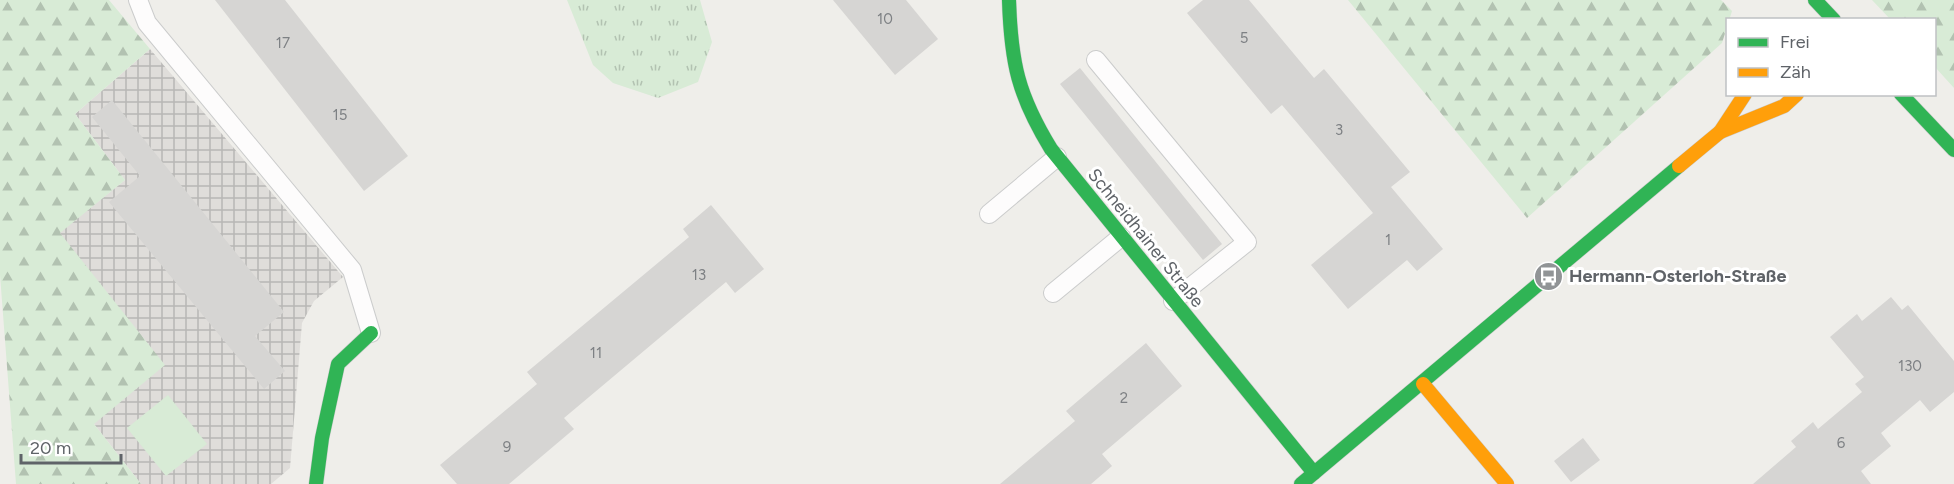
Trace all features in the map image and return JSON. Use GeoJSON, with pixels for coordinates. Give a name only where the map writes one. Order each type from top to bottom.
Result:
{"type":"FeatureCollection","features":[{"type":"Feature","properties":{"kind":"street","name":"Schneidhainer Straße"},"geometry":{"type":"LineString","coordinates":[[1009,0],[1013,72],[1028,112],[1057,157],[1314,473]]}},
{"type":"Feature","properties":{"kind":"street"},"geometry":{"type":"LineString","coordinates":[[1815,0],[1832,18]]}},
{"type":"Feature","properties":{"kind":"street"},"geometry":{"type":"LineString","coordinates":[[1301,484],[1423,384],[1720,132],[1744,96]]}},
{"type":"Feature","properties":{"kind":"street"},"geometry":{"type":"LineString","coordinates":[[1720,132],[1784,106],[1795,96]]}},
{"type":"Feature","properties":{"kind":"street"},"geometry":{"type":"LineString","coordinates":[[1903,96],[1954,150]]}},
{"type":"Feature","properties":{"kind":"street"},"geometry":{"type":"LineString","coordinates":[[316,484],[322,438],[338,364],[371,333]]}},
{"type":"Feature","properties":{"kind":"street"},"geometry":{"type":"LineString","coordinates":[[1423,384],[1507,484]]}},
{"type":"Feature","properties":{"kind":"lane"},"geometry":{"type":"LineString","coordinates":[[138,0],[147,23],[352,270],[371,333]]}},
{"type":"Feature","properties":{"kind":"lane"},"geometry":{"type":"LineString","coordinates":[[1096,60],[1247,242],[1173,301]]}},
{"type":"Feature","properties":{"kind":"lane"},"geometry":{"type":"LineString","coordinates":[[989,214],[1057,157]]}},
{"type":"Feature","properties":{"kind":"lane"},"geometry":{"type":"LineString","coordinates":[[1053,293],[1121,237]]}},
{"type":"Feature","properties":{"kind":"shaded area"},"geometry":{"type":"Polygon","coordinates":[[[150,49],[343,277],[314,301],[302,323],[290,468],[271,484],[141,484],[94,424],[60,232],[125,180],[75,114],[150,49]]]}},
{"type":"Feature","properties":{"kind":"green space"},"geometry":{"type":"Polygon","coordinates":[[[0,0],[109,0],[150,49],[75,114],[125,180],[60,233],[165,365],[94,424],[141,484],[16,484],[0,275],[0,0]]]}},
{"type":"Feature","properties":{"kind":"green space"},"geometry":{"type":"Polygon","coordinates":[[[567,0],[700,0],[712,42],[698,82],[658,98],[613,83],[593,65],[567,0]]]}},
{"type":"Feature","properties":{"kind":"green space"},"geometry":{"type":"Polygon","coordinates":[[[1348,0],[1721,0],[1732,11],[1730,18],[1726,18],[1726,30],[1722,43],[1527,218],[1348,0]]]}},
{"type":"Feature","properties":{"kind":"green space"},"geometry":{"type":"Polygon","coordinates":[[[1872,0],[1954,0],[1954,88],[1936,68],[1936,18],[1889,18],[1872,0]]]}},
{"type":"Feature","properties":{"kind":"green space"},"geometry":{"type":"Polygon","coordinates":[[[168,395],[207,444],[166,476],[127,428],[168,395]]]}},
{"type":"Feature","properties":{"kind":"building"},"geometry":{"type":"Polygon","coordinates":[[[215,0],[285,0],[408,156],[364,191],[215,0]]]}},
{"type":"Feature","properties":{"kind":"building"},"geometry":{"type":"Polygon","coordinates":[[[833,0],[906,0],[938,39],[895,75],[833,0]]]}},
{"type":"Feature","properties":{"kind":"building"},"geometry":{"type":"Polygon","coordinates":[[[1203,0],[1249,0],[1314,78],[1324,69],[1410,172],[1391,187],[1443,249],[1417,271],[1407,260],[1348,309],[1311,265],[1373,213],[1282,105],[1271,114],[1187,13],[1203,0]]]}},
{"type":"Feature","properties":{"kind":"building"},"geometry":{"type":"Polygon","coordinates":[[[1080,68],[1222,244],[1203,260],[1060,84],[1080,68]]]}},
{"type":"Feature","properties":{"kind":"building"},"geometry":{"type":"Polygon","coordinates":[[[112,100],[284,312],[255,336],[285,371],[264,389],[109,202],[140,176],[92,117],[112,100]]]}},
{"type":"Feature","properties":{"kind":"building"},"geometry":{"type":"Polygon","coordinates":[[[711,205],[764,269],[735,293],[726,282],[564,418],[574,429],[509,484],[457,484],[440,465],[537,384],[527,372],[689,237],[683,229],[711,205]]]}},
{"type":"Feature","properties":{"kind":"building"},"geometry":{"type":"Polygon","coordinates":[[[1891,297],[1902,310],[1908,305],[1954,361],[1954,392],[1930,412],[1920,400],[1881,433],[1891,446],[1861,471],[1871,484],[1753,484],[1796,447],[1791,441],[1813,422],[1818,429],[1862,392],[1855,384],[1864,377],[1830,337],[1857,314],[1862,321],[1891,297]]]}},
{"type":"Feature","properties":{"kind":"building"},"geometry":{"type":"Polygon","coordinates":[[[1146,343],[1182,386],[1102,454],[1112,466],[1091,484],[1000,484],[1075,421],[1066,411],[1146,343]]]}},
{"type":"Feature","properties":{"kind":"building"},"geometry":{"type":"Polygon","coordinates":[[[1583,438],[1600,460],[1571,482],[1554,461],[1583,438]]]}},
{"type":"Feature","properties":{"kind":"traffic: fast"},"geometry":{"type":"LineString","coordinates":[[1009,0],[1014,61],[1018,78],[1031,112],[1051,149],[1314,473]]}},
{"type":"Feature","properties":{"kind":"traffic: fast"},"geometry":{"type":"LineString","coordinates":[[1815,0],[1832,18]]}},
{"type":"Feature","properties":{"kind":"traffic: fast"},"geometry":{"type":"LineString","coordinates":[[1903,96],[1954,150]]}},
{"type":"Feature","properties":{"kind":"traffic: fast"},"geometry":{"type":"LineString","coordinates":[[1301,484],[1679,166]]}},
{"type":"Feature","properties":{"kind":"traffic: fast"},"geometry":{"type":"LineString","coordinates":[[316,484],[322,438],[338,364],[371,333]]}},
{"type":"Feature","properties":{"kind":"traffic: slow"},"geometry":{"type":"LineString","coordinates":[[1679,166],[1720,132],[1744,96]]}},
{"type":"Feature","properties":{"kind":"traffic: slow"},"geometry":{"type":"LineString","coordinates":[[1720,132],[1784,106],[1795,96]]}},
{"type":"Feature","properties":{"kind":"traffic: slow"},"geometry":{"type":"LineString","coordinates":[[1423,384],[1507,484]]}},
{"type":"Feature","properties":{"kind":"place","name":"Hermann-Osterloh-Straße"},"geometry":{"type":"Point","coordinates":[1548,276]}}]}
